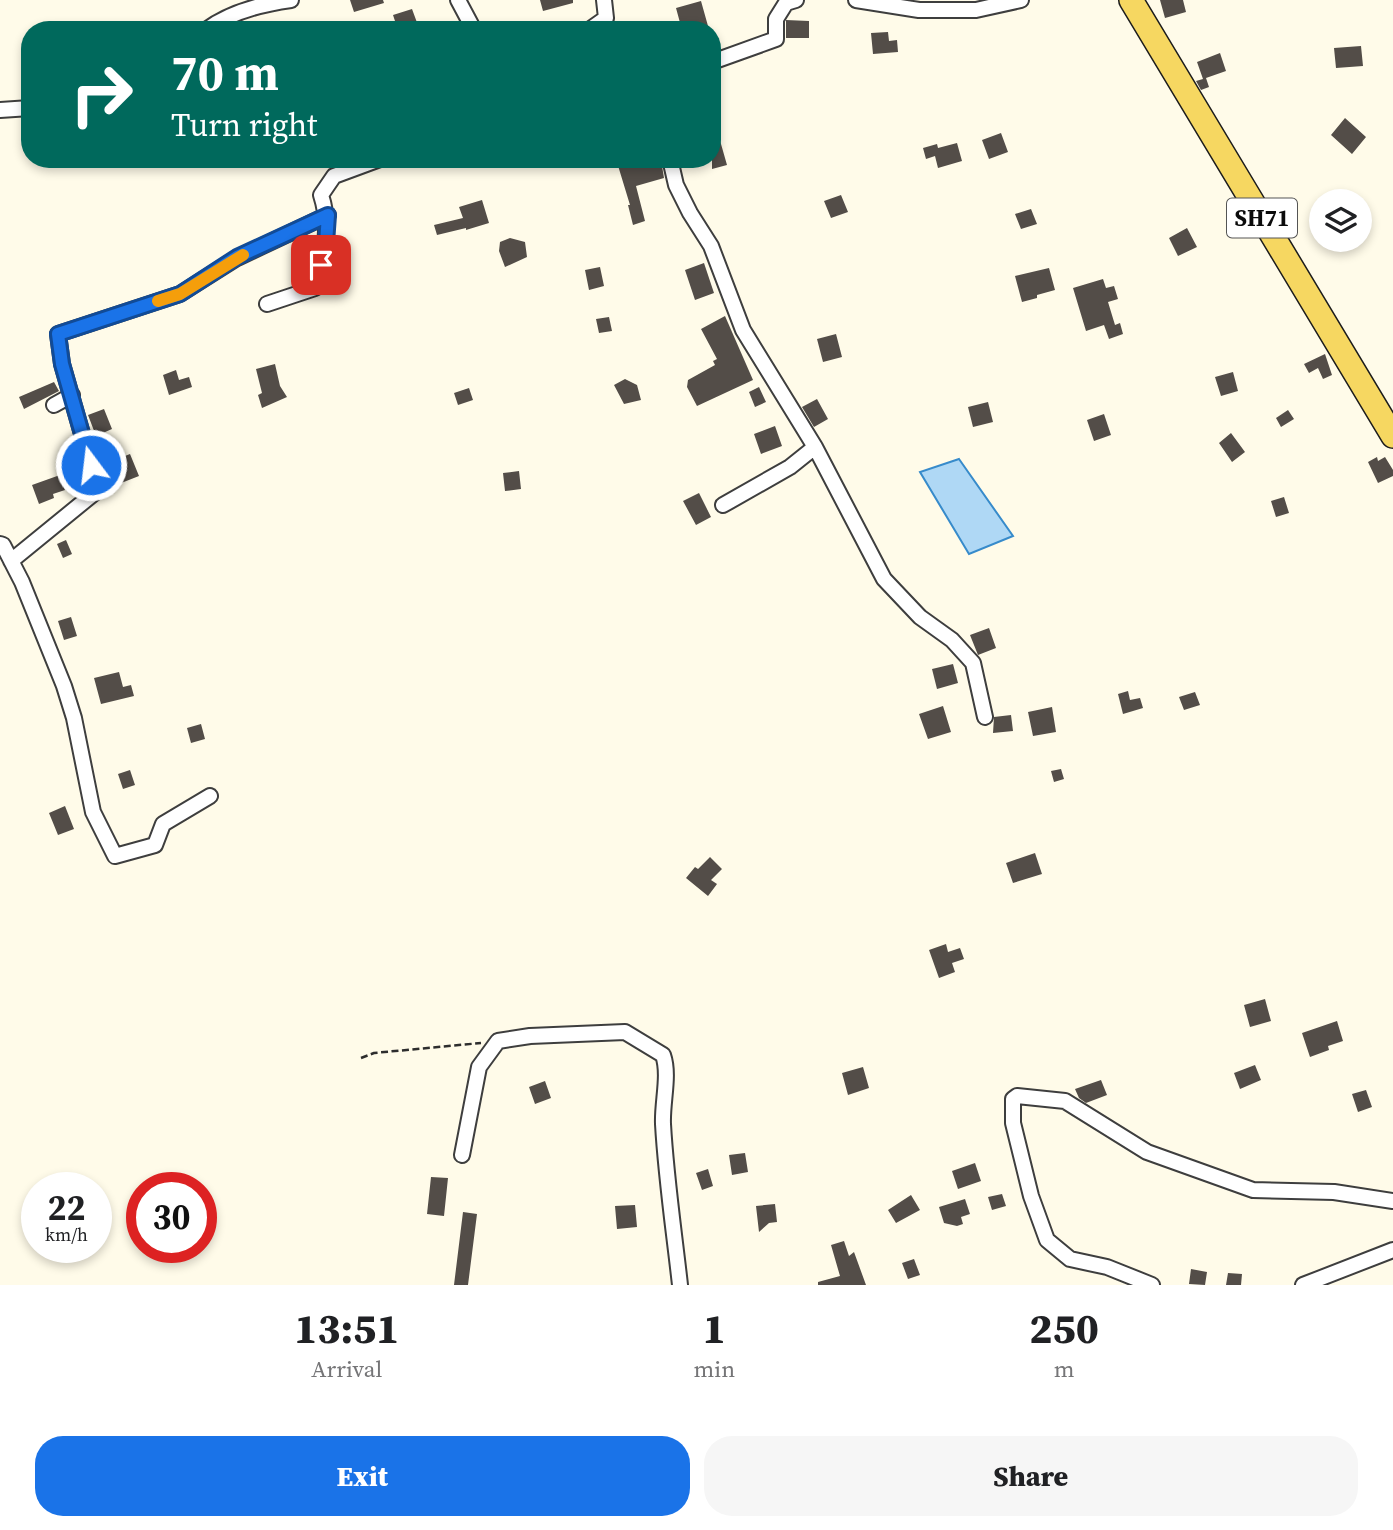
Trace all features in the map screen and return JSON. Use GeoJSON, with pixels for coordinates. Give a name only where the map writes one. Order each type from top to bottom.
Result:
{"type":"FeatureCollection","features":[{"type":"Feature","properties":{"kind":"main road","name":"SH71"},"geometry":{"type":"LineString","coordinates":[[1131,0],[1393,436]]}},
{"type":"Feature","properties":{"kind":"street"},"geometry":{"type":"LineString","coordinates":[[219,21],[263,3],[291,0]]}},
{"type":"Feature","properties":{"kind":"street"},"geometry":{"type":"LineString","coordinates":[[458,0],[469,21]]}},
{"type":"Feature","properties":{"kind":"street"},"geometry":{"type":"LineString","coordinates":[[602,21],[606,18],[604,0]]}},
{"type":"Feature","properties":{"kind":"street"},"geometry":{"type":"LineString","coordinates":[[721,59],[776,39],[776,19],[786,3],[796,0]]}},
{"type":"Feature","properties":{"kind":"street"},"geometry":{"type":"LineString","coordinates":[[856,0],[919,10],[976,10],[1021,0]]}},
{"type":"Feature","properties":{"kind":"street"},"geometry":{"type":"LineString","coordinates":[[0,110],[21,109]]}},
{"type":"Feature","properties":{"kind":"street"},"geometry":{"type":"LineString","coordinates":[[267,304],[315,288],[326,243],[328,215],[321,195],[334,176],[356,168]]}},
{"type":"Feature","properties":{"kind":"street"},"geometry":{"type":"LineString","coordinates":[[672,168],[676,185],[712,246],[743,330],[815,447],[884,579],[920,617],[952,640],[973,663],[985,717]]}},
{"type":"Feature","properties":{"kind":"street"},"geometry":{"type":"LineString","coordinates":[[11,561],[98,490],[62,364],[58,334],[180,294],[237,257],[328,215]]}},
{"type":"Feature","properties":{"kind":"street"},"geometry":{"type":"LineString","coordinates":[[54,405],[72,395]]}},
{"type":"Feature","properties":{"kind":"street"},"geometry":{"type":"LineString","coordinates":[[723,505],[790,467],[815,447]]}},
{"type":"Feature","properties":{"kind":"street"},"geometry":{"type":"LineString","coordinates":[[0,544],[11,561],[64,686],[74,718],[93,813],[115,856],[155,845],[163,824],[210,796]]}},
{"type":"Feature","properties":{"kind":"street"},"geometry":{"type":"LineString","coordinates":[[462,1155],[479,1067],[498,1041],[530,1036],[625,1032],[663,1055],[666,1065],[663,1099],[664,1149],[680,1285]]}},
{"type":"Feature","properties":{"kind":"street"},"geometry":{"type":"LineString","coordinates":[[1152,1285],[1107,1267],[1070,1259],[1047,1240],[1031,1196],[1013,1123],[1013,1099],[1017,1096],[1065,1101],[1147,1152],[1253,1190],[1334,1192],[1393,1201]]}},
{"type":"Feature","properties":{"kind":"street"},"geometry":{"type":"LineString","coordinates":[[1303,1285],[1393,1250]]}},
{"type":"Feature","properties":{"kind":"path"},"geometry":{"type":"LineString","coordinates":[[361,1058],[374,1053],[498,1041]]}},
{"type":"Feature","properties":{"kind":"water"},"geometry":{"type":"Polygon","coordinates":[[[959,459],[1013,536],[969,554],[920,472],[959,459]]]}},
{"type":"Feature","properties":{"kind":"building"},"geometry":{"type":"Polygon","coordinates":[[[350,0],[383,0],[384,3],[354,12],[350,0]]]}},
{"type":"Feature","properties":{"kind":"building"},"geometry":{"type":"Polygon","coordinates":[[[540,0],[573,0],[573,3],[543,11],[540,0]]]}},
{"type":"Feature","properties":{"kind":"building"},"geometry":{"type":"Polygon","coordinates":[[[1160,0],[1183,0],[1186,12],[1165,18],[1160,0]]]}},
{"type":"Feature","properties":{"kind":"building"},"geometry":{"type":"Polygon","coordinates":[[[701,1],[707,21],[680,21],[676,8],[701,1]]]}},
{"type":"Feature","properties":{"kind":"building"},"geometry":{"type":"Polygon","coordinates":[[[412,9],[416,21],[395,21],[393,15],[412,9]]]}},
{"type":"Feature","properties":{"kind":"building"},"geometry":{"type":"Polygon","coordinates":[[[786,20],[809,21],[809,38],[786,38],[786,20]]]}},
{"type":"Feature","properties":{"kind":"building"},"geometry":{"type":"Polygon","coordinates":[[[888,32],[889,41],[897,40],[898,52],[873,54],[871,33],[888,32]]]}},
{"type":"Feature","properties":{"kind":"building"},"geometry":{"type":"Polygon","coordinates":[[[1361,46],[1363,66],[1336,68],[1334,48],[1361,46]]]}},
{"type":"Feature","properties":{"kind":"building"},"geometry":{"type":"Polygon","coordinates":[[[1220,53],[1226,71],[1206,78],[1209,87],[1201,90],[1196,81],[1203,79],[1197,62],[1220,53]]]}},
{"type":"Feature","properties":{"kind":"building"},"geometry":{"type":"Polygon","coordinates":[[[1345,118],[1366,137],[1352,154],[1331,135],[1345,118]]]}},
{"type":"Feature","properties":{"kind":"building"},"geometry":{"type":"Polygon","coordinates":[[[1001,133],[1008,152],[989,159],[982,140],[1001,133]]]}},
{"type":"Feature","properties":{"kind":"building"},"geometry":{"type":"Polygon","coordinates":[[[957,143],[962,161],[938,168],[935,156],[926,159],[923,148],[937,144],[938,148],[957,143]]]}},
{"type":"Feature","properties":{"kind":"building"},"geometry":{"type":"Polygon","coordinates":[[[721,144],[727,165],[721,167],[721,144]]]}},
{"type":"Feature","properties":{"kind":"building"},"geometry":{"type":"Polygon","coordinates":[[[619,168],[662,168],[664,178],[636,186],[645,221],[633,225],[619,168]]]}},
{"type":"Feature","properties":{"kind":"building"},"geometry":{"type":"Polygon","coordinates":[[[841,195],[848,212],[831,218],[824,201],[841,195]]]}},
{"type":"Feature","properties":{"kind":"building"},"geometry":{"type":"Polygon","coordinates":[[[482,200],[489,223],[437,235],[434,225],[463,218],[459,207],[482,200]]]}},
{"type":"Feature","properties":{"kind":"building"},"geometry":{"type":"Polygon","coordinates":[[[1031,209],[1037,224],[1021,229],[1015,214],[1031,209]]]}},
{"type":"Feature","properties":{"kind":"building"},"geometry":{"type":"Polygon","coordinates":[[[1187,228],[1197,247],[1178,256],[1169,238],[1187,228]]]}},
{"type":"Feature","properties":{"kind":"building"},"geometry":{"type":"Polygon","coordinates":[[[510,238],[525,242],[527,257],[505,267],[499,251],[500,242],[510,238]]]}},
{"type":"Feature","properties":{"kind":"building"},"geometry":{"type":"Polygon","coordinates":[[[704,263],[714,293],[695,300],[685,270],[704,263]]]}},
{"type":"Feature","properties":{"kind":"building"},"geometry":{"type":"Polygon","coordinates":[[[600,267],[604,286],[589,290],[585,270],[600,267]]]}},
{"type":"Feature","properties":{"kind":"building"},"geometry":{"type":"Polygon","coordinates":[[[1049,268],[1055,290],[1022,302],[1015,276],[1049,268]]]}},
{"type":"Feature","properties":{"kind":"building"},"geometry":{"type":"Polygon","coordinates":[[[1103,279],[1106,288],[1114,286],[1118,299],[1108,302],[1115,325],[1120,323],[1123,334],[1109,339],[1104,325],[1086,331],[1073,288],[1103,279]]]}},
{"type":"Feature","properties":{"kind":"building"},"geometry":{"type":"Polygon","coordinates":[[[725,316],[753,380],[697,406],[687,387],[688,380],[715,365],[713,361],[717,359],[701,329],[725,316]]]}},
{"type":"Feature","properties":{"kind":"building"},"geometry":{"type":"Polygon","coordinates":[[[609,317],[612,331],[599,333],[596,319],[609,317]]]}},
{"type":"Feature","properties":{"kind":"building"},"geometry":{"type":"Polygon","coordinates":[[[836,334],[842,357],[823,362],[817,339],[836,334]]]}},
{"type":"Feature","properties":{"kind":"building"},"geometry":{"type":"Polygon","coordinates":[[[1325,354],[1332,375],[1323,379],[1318,368],[1309,373],[1304,364],[1325,354]]]}},
{"type":"Feature","properties":{"kind":"building"},"geometry":{"type":"Polygon","coordinates":[[[275,364],[280,386],[287,397],[262,408],[258,395],[262,393],[256,369],[275,364]]]}},
{"type":"Feature","properties":{"kind":"building"},"geometry":{"type":"Polygon","coordinates":[[[176,370],[179,380],[189,377],[192,387],[169,395],[163,375],[176,370]]]}},
{"type":"Feature","properties":{"kind":"building"},"geometry":{"type":"Polygon","coordinates":[[[1233,372],[1238,391],[1221,396],[1215,377],[1233,372]]]}},
{"type":"Feature","properties":{"kind":"building"},"geometry":{"type":"Polygon","coordinates":[[[625,379],[637,385],[641,400],[624,404],[614,385],[625,379]]]}},
{"type":"Feature","properties":{"kind":"building"},"geometry":{"type":"Polygon","coordinates":[[[54,382],[59,391],[24,409],[19,397],[54,382]]]}},
{"type":"Feature","properties":{"kind":"building"},"geometry":{"type":"Polygon","coordinates":[[[759,387],[766,402],[755,407],[749,392],[759,387]]]}},
{"type":"Feature","properties":{"kind":"building"},"geometry":{"type":"Polygon","coordinates":[[[469,388],[473,400],[458,405],[454,393],[469,388]]]}},
{"type":"Feature","properties":{"kind":"building"},"geometry":{"type":"Polygon","coordinates":[[[817,399],[828,419],[814,427],[802,407],[817,399]]]}},
{"type":"Feature","properties":{"kind":"building"},"geometry":{"type":"Polygon","coordinates":[[[988,402],[993,422],[973,427],[968,407],[988,402]]]}},
{"type":"Feature","properties":{"kind":"building"},"geometry":{"type":"Polygon","coordinates":[[[104,409],[112,429],[96,436],[88,415],[104,409]]]}},
{"type":"Feature","properties":{"kind":"building"},"geometry":{"type":"Polygon","coordinates":[[[1288,410],[1294,419],[1281,427],[1276,418],[1288,410]]]}},
{"type":"Feature","properties":{"kind":"building"},"geometry":{"type":"Polygon","coordinates":[[[1104,414],[1111,435],[1094,441],[1087,420],[1104,414]]]}},
{"type":"Feature","properties":{"kind":"building"},"geometry":{"type":"Polygon","coordinates":[[[775,426],[782,446],[761,454],[754,434],[775,426]]]}},
{"type":"Feature","properties":{"kind":"building"},"geometry":{"type":"Polygon","coordinates":[[[1231,433],[1245,452],[1232,462],[1219,443],[1231,433]]]}},
{"type":"Feature","properties":{"kind":"building"},"geometry":{"type":"Polygon","coordinates":[[[130,454],[139,476],[111,487],[102,465],[130,454]]]}},
{"type":"Feature","properties":{"kind":"building"},"geometry":{"type":"Polygon","coordinates":[[[1377,457],[1378,461],[1385,457],[1393,470],[1393,476],[1378,483],[1368,462],[1377,457]]]}},
{"type":"Feature","properties":{"kind":"building"},"geometry":{"type":"Polygon","coordinates":[[[519,471],[521,489],[505,491],[503,473],[519,471]]]}},
{"type":"Feature","properties":{"kind":"building"},"geometry":{"type":"Polygon","coordinates":[[[60,475],[65,490],[53,494],[54,498],[39,504],[32,485],[60,475]]]}},
{"type":"Feature","properties":{"kind":"building"},"geometry":{"type":"Polygon","coordinates":[[[699,493],[711,517],[696,525],[683,501],[699,493]]]}},
{"type":"Feature","properties":{"kind":"building"},"geometry":{"type":"Polygon","coordinates":[[[1284,497],[1289,513],[1276,517],[1271,501],[1284,497]]]}},
{"type":"Feature","properties":{"kind":"building"},"geometry":{"type":"Polygon","coordinates":[[[66,540],[72,554],[63,558],[57,544],[66,540]]]}},
{"type":"Feature","properties":{"kind":"building"},"geometry":{"type":"Polygon","coordinates":[[[71,617],[77,636],[64,640],[58,621],[71,617]]]}},
{"type":"Feature","properties":{"kind":"building"},"geometry":{"type":"Polygon","coordinates":[[[989,628],[996,648],[978,655],[970,635],[989,628]]]}},
{"type":"Feature","properties":{"kind":"building"},"geometry":{"type":"Polygon","coordinates":[[[953,664],[958,683],[937,689],[932,669],[953,664]]]}},
{"type":"Feature","properties":{"kind":"building"},"geometry":{"type":"Polygon","coordinates":[[[119,672],[123,687],[131,685],[134,696],[101,704],[94,678],[119,672]]]}},
{"type":"Feature","properties":{"kind":"building"},"geometry":{"type":"Polygon","coordinates":[[[1128,691],[1130,700],[1140,698],[1143,708],[1123,714],[1118,694],[1128,691]]]}},
{"type":"Feature","properties":{"kind":"building"},"geometry":{"type":"Polygon","coordinates":[[[1195,692],[1200,705],[1184,710],[1179,697],[1195,692]]]}},
{"type":"Feature","properties":{"kind":"building"},"geometry":{"type":"Polygon","coordinates":[[[943,706],[951,732],[928,739],[919,714],[943,706]]]}},
{"type":"Feature","properties":{"kind":"building"},"geometry":{"type":"Polygon","coordinates":[[[1052,707],[1056,732],[1033,736],[1028,712],[1052,707]]]}},
{"type":"Feature","properties":{"kind":"building"},"geometry":{"type":"Polygon","coordinates":[[[1011,715],[1013,731],[993,733],[994,717],[1011,715]]]}},
{"type":"Feature","properties":{"kind":"building"},"geometry":{"type":"Polygon","coordinates":[[[201,724],[205,739],[191,743],[187,728],[201,724]]]}},
{"type":"Feature","properties":{"kind":"building"},"geometry":{"type":"Polygon","coordinates":[[[1061,769],[1064,779],[1054,782],[1051,771],[1061,769]]]}},
{"type":"Feature","properties":{"kind":"building"},"geometry":{"type":"Polygon","coordinates":[[[130,770],[135,785],[123,789],[118,774],[130,770]]]}},
{"type":"Feature","properties":{"kind":"building"},"geometry":{"type":"Polygon","coordinates":[[[65,806],[74,829],[58,835],[49,813],[65,806]]]}},
{"type":"Feature","properties":{"kind":"building"},"geometry":{"type":"Polygon","coordinates":[[[1035,853],[1042,874],[1013,883],[1006,863],[1035,853]]]}},
{"type":"Feature","properties":{"kind":"building"},"geometry":{"type":"Polygon","coordinates":[[[710,857],[722,869],[711,880],[717,884],[708,896],[686,878],[695,867],[698,869],[710,857]]]}},
{"type":"Feature","properties":{"kind":"building"},"geometry":{"type":"Polygon","coordinates":[[[946,944],[948,952],[960,948],[964,959],[952,963],[955,972],[939,978],[929,950],[946,944]]]}},
{"type":"Feature","properties":{"kind":"building"},"geometry":{"type":"Polygon","coordinates":[[[1265,999],[1271,1021],[1250,1027],[1244,1005],[1265,999]]]}},
{"type":"Feature","properties":{"kind":"building"},"geometry":{"type":"Polygon","coordinates":[[[1337,1021],[1343,1041],[1310,1057],[1302,1033],[1337,1021]]]}},
{"type":"Feature","properties":{"kind":"building"},"geometry":{"type":"Polygon","coordinates":[[[1255,1065],[1261,1080],[1240,1089],[1234,1073],[1255,1065]]]}},
{"type":"Feature","properties":{"kind":"building"},"geometry":{"type":"Polygon","coordinates":[[[863,1067],[869,1088],[848,1095],[842,1073],[863,1067]]]}},
{"type":"Feature","properties":{"kind":"building"},"geometry":{"type":"Polygon","coordinates":[[[1101,1080],[1107,1095],[1086,1103],[1079,1098],[1075,1089],[1101,1080]]]}},
{"type":"Feature","properties":{"kind":"building"},"geometry":{"type":"Polygon","coordinates":[[[545,1081],[551,1098],[535,1104],[529,1087],[545,1081]]]}},
{"type":"Feature","properties":{"kind":"building"},"geometry":{"type":"Polygon","coordinates":[[[1366,1090],[1372,1107],[1358,1112],[1352,1094],[1366,1090]]]}},
{"type":"Feature","properties":{"kind":"building"},"geometry":{"type":"Polygon","coordinates":[[[745,1153],[748,1172],[732,1175],[729,1155],[745,1153]]]}},
{"type":"Feature","properties":{"kind":"building"},"geometry":{"type":"Polygon","coordinates":[[[975,1163],[981,1181],[958,1189],[952,1171],[975,1163]]]}},
{"type":"Feature","properties":{"kind":"building"},"geometry":{"type":"Polygon","coordinates":[[[708,1169],[713,1186],[702,1190],[696,1173],[708,1169]]]}},
{"type":"Feature","properties":{"kind":"building"},"geometry":{"type":"Polygon","coordinates":[[[431,1177],[448,1178],[444,1216],[427,1214],[431,1177]]]}},
{"type":"Feature","properties":{"kind":"building"},"geometry":{"type":"Polygon","coordinates":[[[1002,1194],[1006,1206],[992,1210],[988,1197],[1002,1194]]]}},
{"type":"Feature","properties":{"kind":"building"},"geometry":{"type":"Polygon","coordinates":[[[911,1195],[920,1210],[896,1223],[888,1210],[911,1195]]]}},
{"type":"Feature","properties":{"kind":"building"},"geometry":{"type":"Polygon","coordinates":[[[965,1199],[970,1214],[961,1217],[963,1224],[957,1226],[944,1223],[939,1207],[965,1199]]]}},
{"type":"Feature","properties":{"kind":"building"},"geometry":{"type":"Polygon","coordinates":[[[775,1204],[777,1222],[769,1223],[759,1232],[756,1206],[775,1204]]]}},
{"type":"Feature","properties":{"kind":"building"},"geometry":{"type":"Polygon","coordinates":[[[635,1205],[637,1227],[617,1229],[615,1206],[635,1205]]]}},
{"type":"Feature","properties":{"kind":"building"},"geometry":{"type":"Polygon","coordinates":[[[463,1212],[477,1214],[468,1285],[454,1285],[463,1212]]]}},
{"type":"Feature","properties":{"kind":"building"},"geometry":{"type":"Polygon","coordinates":[[[844,1241],[849,1256],[854,1252],[866,1285],[818,1285],[818,1282],[840,1276],[831,1245],[844,1241]]]}},
{"type":"Feature","properties":{"kind":"building"},"geometry":{"type":"Polygon","coordinates":[[[914,1259],[920,1275],[908,1279],[902,1263],[914,1259]]]}},
{"type":"Feature","properties":{"kind":"building"},"geometry":{"type":"Polygon","coordinates":[[[1191,1269],[1207,1272],[1205,1285],[1189,1284],[1191,1269]]]}},
{"type":"Feature","properties":{"kind":"building"},"geometry":{"type":"Polygon","coordinates":[[[1228,1273],[1242,1274],[1241,1285],[1226,1285],[1228,1273]]]}},
{"type":"Feature","properties":{"kind":"slow traffic"},"geometry":{"type":"LineString","coordinates":[[158,301],[180,294],[243,255]]}},
{"type":"Feature","properties":{"kind":"route"},"geometry":{"type":"LineString","coordinates":[[91,465],[62,364],[58,334],[180,294],[237,257],[328,215],[321,265]]}}]}
